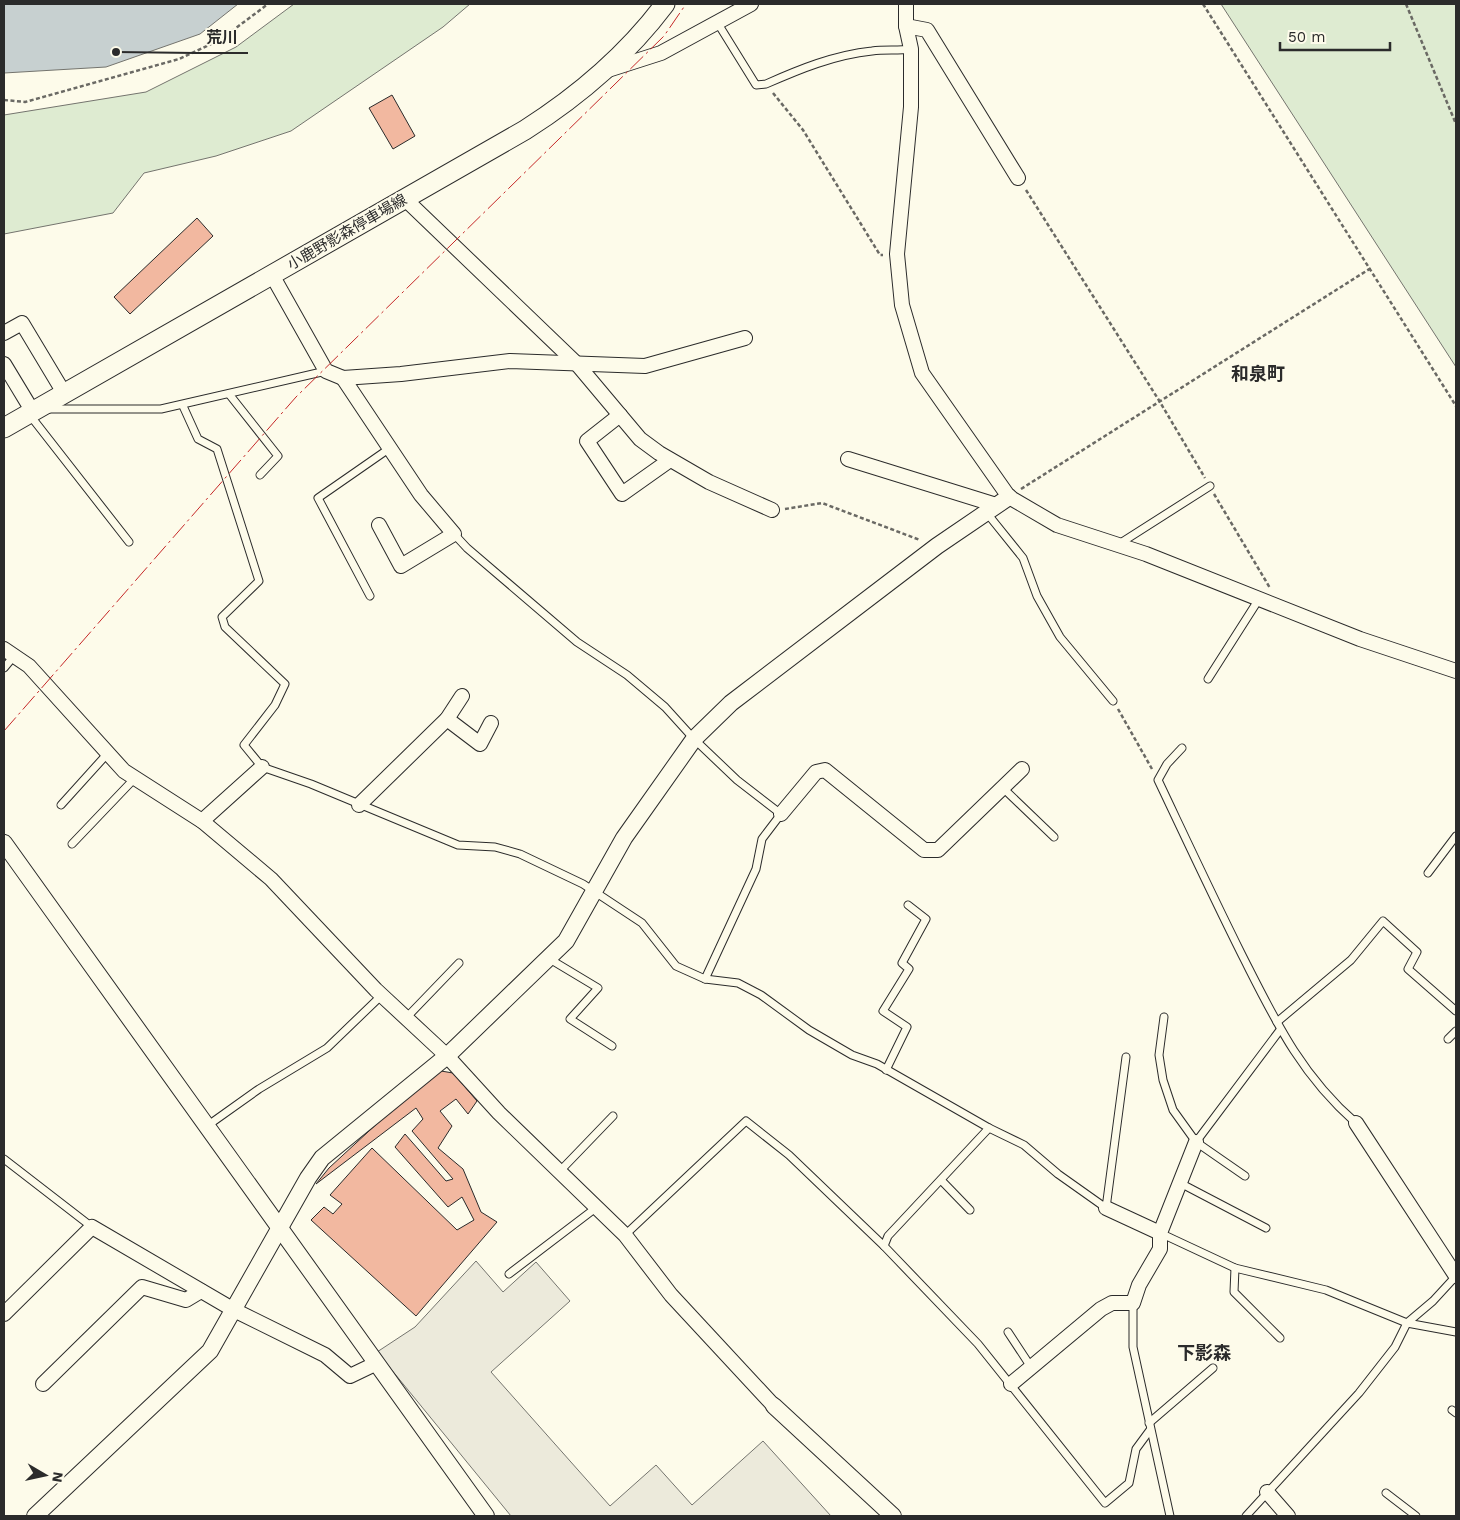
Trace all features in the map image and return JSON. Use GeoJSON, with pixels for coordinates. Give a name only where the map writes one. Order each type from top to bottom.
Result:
{"type":"FeatureCollection","features":[{"type":"Feature","properties":{"kind":"main road","name":"小鹿野影森停車場線"},"geometry":{"type":"LineString","coordinates":[[4,428],[525,130],[566,104],[608,70],[644,31],[665,4]]}},
{"type":"Feature","properties":{"kind":"street"},"geometry":{"type":"LineString","coordinates":[[608,70],[661,53],[751,4]]}},
{"type":"Feature","properties":{"kind":"street"},"geometry":{"type":"LineString","coordinates":[[906,4],[906,26],[911,49],[911,107],[897,254],[902,305],[922,373],[997,504]]}},
{"type":"Feature","properties":{"kind":"street"},"geometry":{"type":"LineString","coordinates":[[906,26],[926,30],[1018,178]]}},
{"type":"Feature","properties":{"kind":"street"},"geometry":{"type":"LineString","coordinates":[[404,198],[577,364],[640,438],[670,460],[709,482],[772,510]]}},
{"type":"Feature","properties":{"kind":"street"},"geometry":{"type":"LineString","coordinates":[[272,275],[326,370],[342,378],[421,495],[454,534],[401,566],[379,525]]}},
{"type":"Feature","properties":{"kind":"street"},"geometry":{"type":"LineString","coordinates":[[4,332],[22,323],[64,394]]}},
{"type":"Feature","properties":{"kind":"street"},"geometry":{"type":"LineString","coordinates":[[342,378],[401,374],[510,361],[645,366],[745,338]]}},
{"type":"Feature","properties":{"kind":"street"},"geometry":{"type":"LineString","coordinates":[[4,364],[33,412]]}},
{"type":"Feature","properties":{"kind":"street"},"geometry":{"type":"LineString","coordinates":[[620,415],[587,441],[622,494],[670,460]]}},
{"type":"Feature","properties":{"kind":"street"},"geometry":{"type":"LineString","coordinates":[[848,460],[997,504],[1146,554],[1360,639],[1456,671]]}},
{"type":"Feature","properties":{"kind":"street"},"geometry":{"type":"LineString","coordinates":[[35,1516],[210,1351],[308,1178],[322,1158],[447,1056],[566,941],[624,838],[694,739],[739,697],[938,546],[997,504]]}},
{"type":"Feature","properties":{"kind":"street"},"geometry":{"type":"LineString","coordinates":[[9,652],[29,666],[124,771],[202,821],[271,878],[382,996],[407,1017],[447,1056],[499,1113],[625,1235],[671,1295],[774,1406],[893,1516]]}},
{"type":"Feature","properties":{"kind":"street"},"geometry":{"type":"LineString","coordinates":[[359,805],[447,719],[462,696]]}},
{"type":"Feature","properties":{"kind":"street"},"geometry":{"type":"LineString","coordinates":[[447,719],[480,744],[491,723]]}},
{"type":"Feature","properties":{"kind":"street"},"geometry":{"type":"LineString","coordinates":[[202,821],[262,767]]}},
{"type":"Feature","properties":{"kind":"street"},"geometry":{"type":"LineString","coordinates":[[781,814],[816,772],[824,770],[924,850],[938,850],[1022,769]]}},
{"type":"Feature","properties":{"kind":"street"},"geometry":{"type":"LineString","coordinates":[[4,843],[280,1228],[375,1364],[486,1516]]}},
{"type":"Feature","properties":{"kind":"street"},"geometry":{"type":"LineString","coordinates":[[1356,1123],[1456,1276]]}},
{"type":"Feature","properties":{"kind":"street"},"geometry":{"type":"LineString","coordinates":[[1011,1384],[1101,1309],[1112,1303],[1133,1303],[1140,1284],[1160,1249],[1160,1233],[1196,1142]]}},
{"type":"Feature","properties":{"kind":"street"},"geometry":{"type":"LineString","coordinates":[[1106,1208],[1160,1233]]}},
{"type":"Feature","properties":{"kind":"street"},"geometry":{"type":"LineString","coordinates":[[4,1314],[92,1226],[234,1310],[324,1355],[350,1376],[375,1364]]}},
{"type":"Feature","properties":{"kind":"street"},"geometry":{"type":"LineString","coordinates":[[43,1384],[142,1287],[186,1300],[201,1291]]}},
{"type":"Feature","properties":{"kind":"street"},"geometry":{"type":"LineString","coordinates":[[1267,1492],[1288,1516]]}},
{"type":"Feature","properties":{"kind":"lane"},"geometry":{"type":"LineString","coordinates":[[717,22],[756,85],[766,84],[819,62],[874,50],[892,52],[911,49]]}},
{"type":"Feature","properties":{"kind":"lane"},"geometry":{"type":"LineString","coordinates":[[33,412],[161,409],[183,406],[326,370]]}},
{"type":"Feature","properties":{"kind":"lane"},"geometry":{"type":"LineString","coordinates":[[229,394],[278,456],[260,475]]}},
{"type":"Feature","properties":{"kind":"lane"},"geometry":{"type":"LineString","coordinates":[[183,406],[198,439],[217,449],[259,581],[222,617],[225,627],[285,684],[275,705],[244,745],[262,767],[458,845],[495,847],[520,854],[594,891],[642,924],[676,966],[705,979],[738,982],[761,995],[809,1030],[852,1055],[886,1070],[989,1128],[1024,1145],[1058,1174],[1106,1208],[1126,1057]]}},
{"type":"Feature","properties":{"kind":"lane"},"geometry":{"type":"LineString","coordinates":[[33,412],[129,542]]}},
{"type":"Feature","properties":{"kind":"lane"},"geometry":{"type":"LineString","coordinates":[[370,596],[318,498],[390,448]]}},
{"type":"Feature","properties":{"kind":"lane"},"geometry":{"type":"LineString","coordinates":[[1116,545],[1210,486]]}},
{"type":"Feature","properties":{"kind":"lane"},"geometry":{"type":"LineString","coordinates":[[997,504],[1023,558],[1037,596],[1060,636],[1113,701]]}},
{"type":"Feature","properties":{"kind":"lane"},"geometry":{"type":"LineString","coordinates":[[454,534],[467,548],[577,642],[627,675],[665,707],[694,739],[737,780],[781,814],[762,839],[756,869],[705,979]]}},
{"type":"Feature","properties":{"kind":"lane"},"geometry":{"type":"LineString","coordinates":[[1208,680],[1259,599]]}},
{"type":"Feature","properties":{"kind":"lane"},"geometry":{"type":"LineString","coordinates":[[4,668],[9,652]]}},
{"type":"Feature","properties":{"kind":"lane"},"geometry":{"type":"LineString","coordinates":[[1182,748],[1167,764],[1158,780],[1222,916],[1280,1030],[1302,1065],[1330,1100],[1356,1123]]}},
{"type":"Feature","properties":{"kind":"lane"},"geometry":{"type":"LineString","coordinates":[[61,805],[108,753]]}},
{"type":"Feature","properties":{"kind":"lane"},"geometry":{"type":"LineString","coordinates":[[72,844],[135,778]]}},
{"type":"Feature","properties":{"kind":"lane"},"geometry":{"type":"LineString","coordinates":[[1003,788],[1054,837]]}},
{"type":"Feature","properties":{"kind":"lane"},"geometry":{"type":"LineString","coordinates":[[1428,872],[1456,836]]}},
{"type":"Feature","properties":{"kind":"lane"},"geometry":{"type":"LineString","coordinates":[[886,1070],[907,1027],[883,1011],[909,969],[902,963],[926,919],[908,905]]}},
{"type":"Feature","properties":{"kind":"lane"},"geometry":{"type":"LineString","coordinates":[[1277,1022],[1351,960],[1383,921],[1417,952],[1408,969],[1456,1011]]}},
{"type":"Feature","properties":{"kind":"lane"},"geometry":{"type":"LineString","coordinates":[[548,958],[598,988],[570,1019],[612,1046]]}},
{"type":"Feature","properties":{"kind":"lane"},"geometry":{"type":"LineString","coordinates":[[407,1017],[460,963]]}},
{"type":"Feature","properties":{"kind":"lane"},"geometry":{"type":"LineString","coordinates":[[207,1126],[259,1089],[327,1048],[382,996]]}},
{"type":"Feature","properties":{"kind":"lane"},"geometry":{"type":"LineString","coordinates":[[1164,1017],[1159,1055],[1163,1080],[1173,1110],[1196,1142],[1245,1176]]}},
{"type":"Feature","properties":{"kind":"lane"},"geometry":{"type":"LineString","coordinates":[[1196,1142],[1280,1030]]}},
{"type":"Feature","properties":{"kind":"lane"},"geometry":{"type":"LineString","coordinates":[[1448,1039],[1456,1031]]}},
{"type":"Feature","properties":{"kind":"lane"},"geometry":{"type":"LineString","coordinates":[[560,1170],[613,1116]]}},
{"type":"Feature","properties":{"kind":"lane"},"geometry":{"type":"LineString","coordinates":[[625,1235],[746,1121],[789,1154],[884,1246],[978,1344],[1105,1503],[1128,1483],[1136,1449],[1150,1427],[1213,1368]]}},
{"type":"Feature","properties":{"kind":"lane"},"geometry":{"type":"LineString","coordinates":[[884,1246],[888,1236],[989,1128]]}},
{"type":"Feature","properties":{"kind":"lane"},"geometry":{"type":"LineString","coordinates":[[4,1159],[92,1226]]}},
{"type":"Feature","properties":{"kind":"lane"},"geometry":{"type":"LineString","coordinates":[[941,1180],[970,1210]]}},
{"type":"Feature","properties":{"kind":"lane"},"geometry":{"type":"LineString","coordinates":[[1180,1183],[1266,1228]]}},
{"type":"Feature","properties":{"kind":"lane"},"geometry":{"type":"LineString","coordinates":[[509,1274],[597,1206]]}},
{"type":"Feature","properties":{"kind":"lane"},"geometry":{"type":"LineString","coordinates":[[1160,1233],[1235,1268],[1326,1290],[1407,1323],[1456,1332]]}},
{"type":"Feature","properties":{"kind":"lane"},"geometry":{"type":"LineString","coordinates":[[1235,1268],[1234,1292],[1280,1338]]}},
{"type":"Feature","properties":{"kind":"lane"},"geometry":{"type":"LineString","coordinates":[[1246,1516],[1359,1393],[1395,1347],[1407,1323],[1434,1301],[1456,1276]]}},
{"type":"Feature","properties":{"kind":"lane"},"geometry":{"type":"LineString","coordinates":[[1133,1303],[1133,1347],[1170,1516]]}},
{"type":"Feature","properties":{"kind":"lane"},"geometry":{"type":"LineString","coordinates":[[1008,1332],[1031,1367]]}},
{"type":"Feature","properties":{"kind":"lane"},"geometry":{"type":"LineString","coordinates":[[1386,1493],[1416,1516]]}},
{"type":"Feature","properties":{"kind":"path"},"geometry":{"type":"LineString","coordinates":[[4,100],[25,102],[179,59],[220,40],[268,4]]}},
{"type":"Feature","properties":{"kind":"path"},"geometry":{"type":"LineString","coordinates":[[1203,4],[1371,268],[1456,406]]}},
{"type":"Feature","properties":{"kind":"path"},"geometry":{"type":"LineString","coordinates":[[1406,4],[1456,124]]}},
{"type":"Feature","properties":{"kind":"path"},"geometry":{"type":"LineString","coordinates":[[766,84],[803,130],[880,255],[897,254]]}},
{"type":"Feature","properties":{"kind":"path"},"geometry":{"type":"LineString","coordinates":[[1018,178],[1160,402],[1282,609]]}},
{"type":"Feature","properties":{"kind":"path"},"geometry":{"type":"LineString","coordinates":[[997,504],[1371,268]]}},
{"type":"Feature","properties":{"kind":"path"},"geometry":{"type":"LineString","coordinates":[[772,510],[822,504],[938,546]]}},
{"type":"Feature","properties":{"kind":"path"},"geometry":{"type":"LineString","coordinates":[[1113,701],[1158,780]]}},
{"type":"Feature","properties":{"kind":"green space"},"geometry":{"type":"Polygon","coordinates":[[[294,4],[470,4],[443,27],[291,131],[216,156],[144,173],[113,213],[4,234],[4,115],[146,92],[236,47],[294,4]]]}},
{"type":"Feature","properties":{"kind":"green space"},"geometry":{"type":"Polygon","coordinates":[[[1221,4],[1456,4],[1456,367],[1221,4]]]}},
{"type":"Feature","properties":{"kind":"shaded area"},"geometry":{"type":"Polygon","coordinates":[[[4,4],[238,4],[200,34],[106,67],[4,73],[4,4]]]}},
{"type":"Feature","properties":{"kind":"shaded area"},"geometry":{"type":"Polygon","coordinates":[[[476,1261],[503,1292],[536,1262],[570,1301],[491,1372],[610,1506],[656,1465],[692,1505],[763,1441],[831,1516],[511,1516],[377,1352],[415,1327],[476,1261]]]}},
{"type":"Feature","properties":{"kind":"building"},"geometry":{"type":"Polygon","coordinates":[[[392,95],[415,136],[393,149],[369,108],[392,95]]]}},
{"type":"Feature","properties":{"kind":"building"},"geometry":{"type":"Polygon","coordinates":[[[197,218],[213,236],[130,314],[114,297],[197,218]]]}},
{"type":"Feature","properties":{"kind":"building"},"geometry":{"type":"Polygon","coordinates":[[[435,1070],[453,1073],[477,1101],[468,1114],[456,1099],[440,1111],[452,1126],[438,1148],[463,1169],[481,1212],[497,1222],[416,1316],[311,1220],[324,1207],[333,1214],[342,1204],[330,1195],[372,1148],[457,1230],[474,1220],[462,1197],[448,1207],[395,1147],[405,1134],[446,1181],[453,1179],[412,1131],[423,1119],[416,1108],[316,1184],[329,1168],[435,1070]]]}},
{"type":"Feature","properties":{"kind":"power"},"geometry":{"type":"LineString","coordinates":[[4,731],[296,397],[664,36],[686,4]]}},
{"type":"Feature","properties":{"kind":"place","name":"荒川"},"geometry":{"type":"Point","coordinates":[116,52]}},
{"type":"Feature","properties":{"kind":"district","name":"和泉町"},"geometry":{"type":"Point","coordinates":[1258,374]}},
{"type":"Feature","properties":{"kind":"district","name":"下影森"},"geometry":{"type":"Point","coordinates":[1204,1353]}}]}
